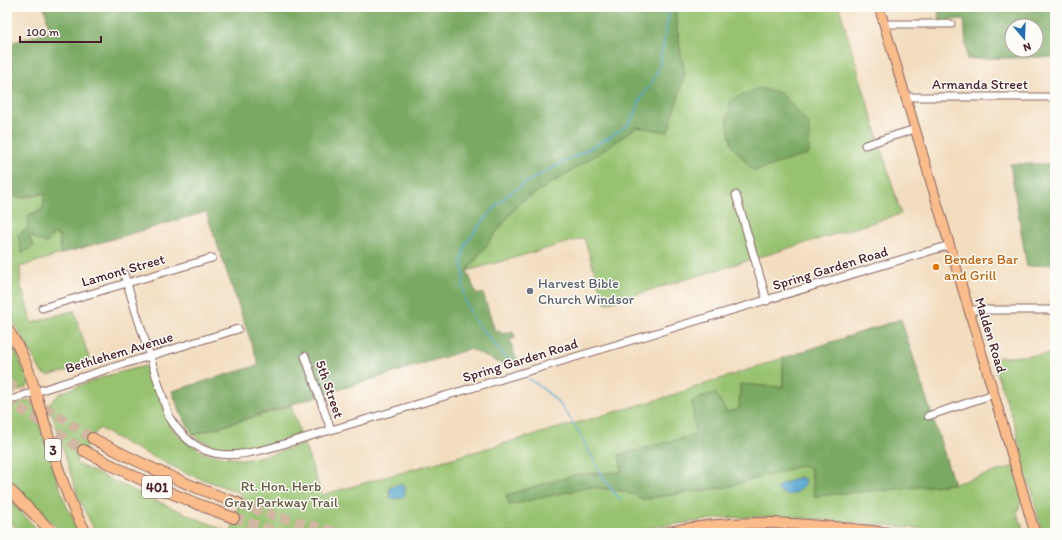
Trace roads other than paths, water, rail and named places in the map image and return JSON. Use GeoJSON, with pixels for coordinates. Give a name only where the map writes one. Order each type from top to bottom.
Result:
{"type":"FeatureCollection","features":[{"type":"Feature","properties":{"kind":"highway","name":"3"},"geometry":{"type":"LineString","coordinates":[[7,328],[26,362],[64,486],[72,507],[86,533]]}},
{"type":"Feature","properties":{"kind":"highway","name":"401"},"geometry":{"type":"LineString","coordinates":[[92,438],[172,478],[238,503]]}},
{"type":"Feature","properties":{"kind":"highway","name":"401"},"geometry":{"type":"LineString","coordinates":[[83,450],[144,481],[234,518]]}},
{"type":"Feature","properties":{"kind":"highway"},"geometry":{"type":"LineString","coordinates":[[7,487],[53,533]]}},
{"type":"Feature","properties":{"kind":"highway"},"geometry":{"type":"LineString","coordinates":[[664,533],[710,525],[761,522],[807,524],[890,533]]}},
{"type":"Feature","properties":{"kind":"main road","name":"Malden Road"},"geometry":{"type":"LineString","coordinates":[[879,7],[1035,533]]}},
{"type":"Feature","properties":{"kind":"street"},"geometry":{"type":"LineString","coordinates":[[884,24],[951,24]]}},
{"type":"Feature","properties":{"kind":"street","name":"Armanda Street"},"geometry":{"type":"LineString","coordinates":[[905,97],[1055,97]]}},
{"type":"Feature","properties":{"kind":"street"},"geometry":{"type":"LineString","coordinates":[[866,145],[915,129]]}},
{"type":"Feature","properties":{"kind":"street"},"geometry":{"type":"LineString","coordinates":[[736,195],[767,301]]}},
{"type":"Feature","properties":{"kind":"street","name":"Spring Garden Road"},"geometry":{"type":"LineString","coordinates":[[124,274],[169,417],[184,436],[191,442],[208,452],[229,456],[242,455],[331,430],[767,301],[950,245]]}},
{"type":"Feature","properties":{"kind":"street","name":"Lamont Street"},"geometry":{"type":"LineString","coordinates":[[42,308],[126,282],[212,258]]}},
{"type":"Feature","properties":{"kind":"street"},"geometry":{"type":"LineString","coordinates":[[969,310],[1055,310]]}},
{"type":"Feature","properties":{"kind":"street","name":"Bethlehem Avenue"},"geometry":{"type":"LineString","coordinates":[[7,401],[238,330]]}},
{"type":"Feature","properties":{"kind":"street","name":"5th Street"},"geometry":{"type":"LineString","coordinates":[[305,356],[331,430]]}},
{"type":"Feature","properties":{"kind":"street"},"geometry":{"type":"LineString","coordinates":[[928,416],[994,394]]}},
{"type":"Feature","properties":{"kind":"water"},"geometry":{"type":"Polygon","coordinates":[[[800,477],[804,479],[805,485],[795,493],[785,495],[776,488],[782,484],[800,477]]]}},
{"type":"Feature","properties":{"kind":"water"},"geometry":{"type":"Polygon","coordinates":[[[401,484],[405,487],[403,497],[394,499],[391,498],[389,491],[391,487],[401,484]]]}},
{"type":"Feature","properties":{"kind":"waterway"},"geometry":{"type":"LineString","coordinates":[[512,365],[474,320],[465,301],[462,265],[466,244],[478,227],[508,195],[525,183],[610,137],[628,125],[636,112],[640,100],[653,80],[659,67],[670,7]]}},
{"type":"Feature","properties":{"kind":"waterway"},"geometry":{"type":"LineString","coordinates":[[529,379],[554,398],[566,412],[577,428],[604,478],[621,500]]}},
{"type":"Feature","properties":{"kind":"tunnel"},"geometry":{"type":"LineString","coordinates":[[7,383],[92,438]]}},
{"type":"Feature","properties":{"kind":"tunnel"},"geometry":{"type":"LineString","coordinates":[[7,400],[83,450]]}},
{"type":"Feature","properties":{"kind":"tunnel"},"geometry":{"type":"LineString","coordinates":[[238,503],[275,516],[340,533]]}},
{"type":"Feature","properties":{"kind":"tunnel"},"geometry":{"type":"LineString","coordinates":[[234,518],[282,533]]}},
{"type":"Feature","properties":{"kind":"place","name":"Benders Bar and Grill"},"geometry":{"type":"Point","coordinates":[936,267]}},
{"type":"Feature","properties":{"kind":"place","name":"Harvest Bible Church Windsor"},"geometry":{"type":"Point","coordinates":[530,291]}},
{"type":"Feature","properties":{"kind":"park label","name":"Rt. Hon. Herb Gray Parkway Trail"},"geometry":{"type":"Point","coordinates":[281,494]}}]}
